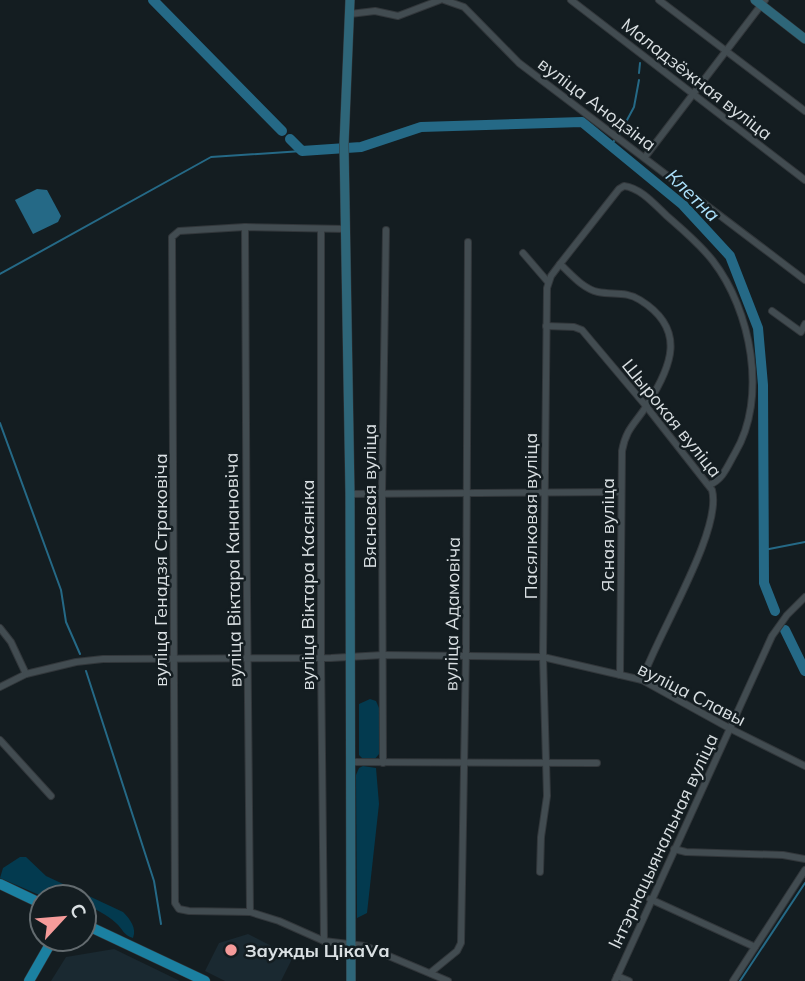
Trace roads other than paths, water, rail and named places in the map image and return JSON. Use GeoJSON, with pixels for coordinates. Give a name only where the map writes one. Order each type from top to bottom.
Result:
{"type":"FeatureCollection","features":[{"type":"Feature","properties":{"kind":"main road"},"geometry":{"type":"LineString","coordinates":[[0,884],[28,898]]}},
{"type":"Feature","properties":{"kind":"main road"},"geometry":{"type":"LineString","coordinates":[[98,931],[205,981]]}},
{"type":"Feature","properties":{"kind":"main road"},"geometry":{"type":"LineString","coordinates":[[29,981],[45,953]]}},
{"type":"Feature","properties":{"kind":"street"},"geometry":{"type":"LineString","coordinates":[[351,0],[344,144],[350,494],[351,981]]}},
{"type":"Feature","properties":{"kind":"street","name":"вуліца Анодзіна"},"geometry":{"type":"LineString","coordinates":[[349,14],[375,11],[398,16],[442,0],[464,7],[519,63],[805,280]]}},
{"type":"Feature","properties":{"kind":"street","name":"Маладзёжная вуліца"},"geometry":{"type":"LineString","coordinates":[[571,0],[805,180]]}},
{"type":"Feature","properties":{"kind":"street"},"geometry":{"type":"LineString","coordinates":[[659,0],[805,111]]}},
{"type":"Feature","properties":{"kind":"street"},"geometry":{"type":"LineString","coordinates":[[645,158],[727,52],[761,2],[805,39]]}},
{"type":"Feature","properties":{"kind":"street"},"geometry":{"type":"LineString","coordinates":[[523,253],[548,282],[624,186],[638,191],[705,251],[725,279],[737,304],[745,327],[752,385],[751,414],[744,438],[718,481],[709,485]]}},
{"type":"Feature","properties":{"kind":"street"},"geometry":{"type":"LineString","coordinates":[[245,227],[346,229]]}},
{"type":"Feature","properties":{"kind":"street","name":"вуліца Генадзя Страковіча"},"geometry":{"type":"LineString","coordinates":[[245,227],[179,231],[172,237],[175,903],[179,909],[189,911],[250,912]]}},
{"type":"Feature","properties":{"kind":"street","name":"вуліца Віктара Канановіча"},"geometry":{"type":"LineString","coordinates":[[245,227],[244,503],[249,659],[250,912]]}},
{"type":"Feature","properties":{"kind":"street","name":"вуліца Віктара Касяніка"},"geometry":{"type":"LineString","coordinates":[[321,229],[324,941]]}},
{"type":"Feature","properties":{"kind":"street","name":"Вясновая вуліца"},"geometry":{"type":"LineString","coordinates":[[383,763],[382,493],[386,230]]}},
{"type":"Feature","properties":{"kind":"street","name":"вуліца Адамовіча"},"geometry":{"type":"LineString","coordinates":[[430,973],[457,951],[461,943],[468,492],[468,242]]}},
{"type":"Feature","properties":{"kind":"street","name":"Шырокая вуліца"},"geometry":{"type":"LineString","coordinates":[[560,264],[586,287],[598,292],[629,294],[653,308],[670,331],[669,364],[647,405]]}},
{"type":"Feature","properties":{"kind":"street","name":"Пасялковая вуліца"},"geometry":{"type":"LineString","coordinates":[[540,872],[541,837],[547,796],[543,657],[548,282]]}},
{"type":"Feature","properties":{"kind":"street"},"geometry":{"type":"LineString","coordinates":[[772,311],[801,332],[805,324]]}},
{"type":"Feature","properties":{"kind":"street","name":"Шырокая вуліца"},"geometry":{"type":"LineString","coordinates":[[546,326],[582,330],[647,405],[709,485],[714,497],[706,539],[654,647],[642,680]]}},
{"type":"Feature","properties":{"kind":"street","name":"Ясная вуліца"},"geometry":{"type":"LineString","coordinates":[[620,675],[624,437],[647,405]]}},
{"type":"Feature","properties":{"kind":"street"},"geometry":{"type":"LineString","coordinates":[[350,494],[621,492]]}},
{"type":"Feature","properties":{"kind":"street","name":"Інтэрнацыянальная вуліца"},"geometry":{"type":"LineString","coordinates":[[616,979],[650,899],[772,636],[787,615],[805,597]]}},
{"type":"Feature","properties":{"kind":"street"},"geometry":{"type":"LineString","coordinates":[[0,628],[11,642],[26,674]]}},
{"type":"Feature","properties":{"kind":"street","name":"вуліца Славы"},"geometry":{"type":"LineString","coordinates":[[0,687],[26,674],[76,662],[103,659],[321,658],[383,655],[543,657],[642,680],[805,766]]}},
{"type":"Feature","properties":{"kind":"street"},"geometry":{"type":"LineString","coordinates":[[0,740],[51,796]]}},
{"type":"Feature","properties":{"kind":"street"},"geometry":{"type":"LineString","coordinates":[[351,762],[597,763]]}},
{"type":"Feature","properties":{"kind":"street"},"geometry":{"type":"LineString","coordinates":[[674,849],[686,852],[783,855],[805,859]]}},
{"type":"Feature","properties":{"kind":"street"},"geometry":{"type":"LineString","coordinates":[[733,981],[805,870]]}},
{"type":"Feature","properties":{"kind":"street"},"geometry":{"type":"LineString","coordinates":[[650,899],[755,947]]}},
{"type":"Feature","properties":{"kind":"street"},"geometry":{"type":"LineString","coordinates":[[250,912],[279,921],[324,941],[365,946],[448,981]]}},
{"type":"Feature","properties":{"kind":"street"},"geometry":{"type":"LineString","coordinates":[[616,979],[629,981]]}},
{"type":"Feature","properties":{"kind":"waterway","name":"Клетна"},"geometry":{"type":"LineString","coordinates":[[153,0],[282,131]]}},
{"type":"Feature","properties":{"kind":"waterway"},"geometry":{"type":"LineString","coordinates":[[639,73],[640,63]]}},
{"type":"Feature","properties":{"kind":"waterway"},"geometry":{"type":"LineString","coordinates":[[619,135],[634,107],[639,80]]}},
{"type":"Feature","properties":{"kind":"waterway","name":"Клетна"},"geometry":{"type":"LineString","coordinates":[[290,139],[302,151],[361,147],[421,127],[582,122],[683,205],[730,256],[758,328],[763,385],[764,583],[775,611]]}},
{"type":"Feature","properties":{"kind":"waterway"},"geometry":{"type":"LineString","coordinates":[[611,144],[615,140]]}},
{"type":"Feature","properties":{"kind":"waterway"},"geometry":{"type":"LineString","coordinates":[[0,274],[211,157],[302,151]]}},
{"type":"Feature","properties":{"kind":"waterway"},"geometry":{"type":"LineString","coordinates":[[0,423],[61,590],[66,622],[80,654]]}},
{"type":"Feature","properties":{"kind":"waterway"},"geometry":{"type":"LineString","coordinates":[[764,550],[805,542]]}},
{"type":"Feature","properties":{"kind":"waterway","name":"Клетна"},"geometry":{"type":"LineString","coordinates":[[785,630],[805,671]]}},
{"type":"Feature","properties":{"kind":"waterway"},"geometry":{"type":"LineString","coordinates":[[86,671],[154,881],[161,924]]}},
{"type":"Feature","properties":{"kind":"waterway"},"geometry":{"type":"LineString","coordinates":[[740,981],[805,883]]}},
{"type":"Feature","properties":{"kind":"place","name":"Заужды ЦікаVа"},"geometry":{"type":"Point","coordinates":[231,950]}}]}
